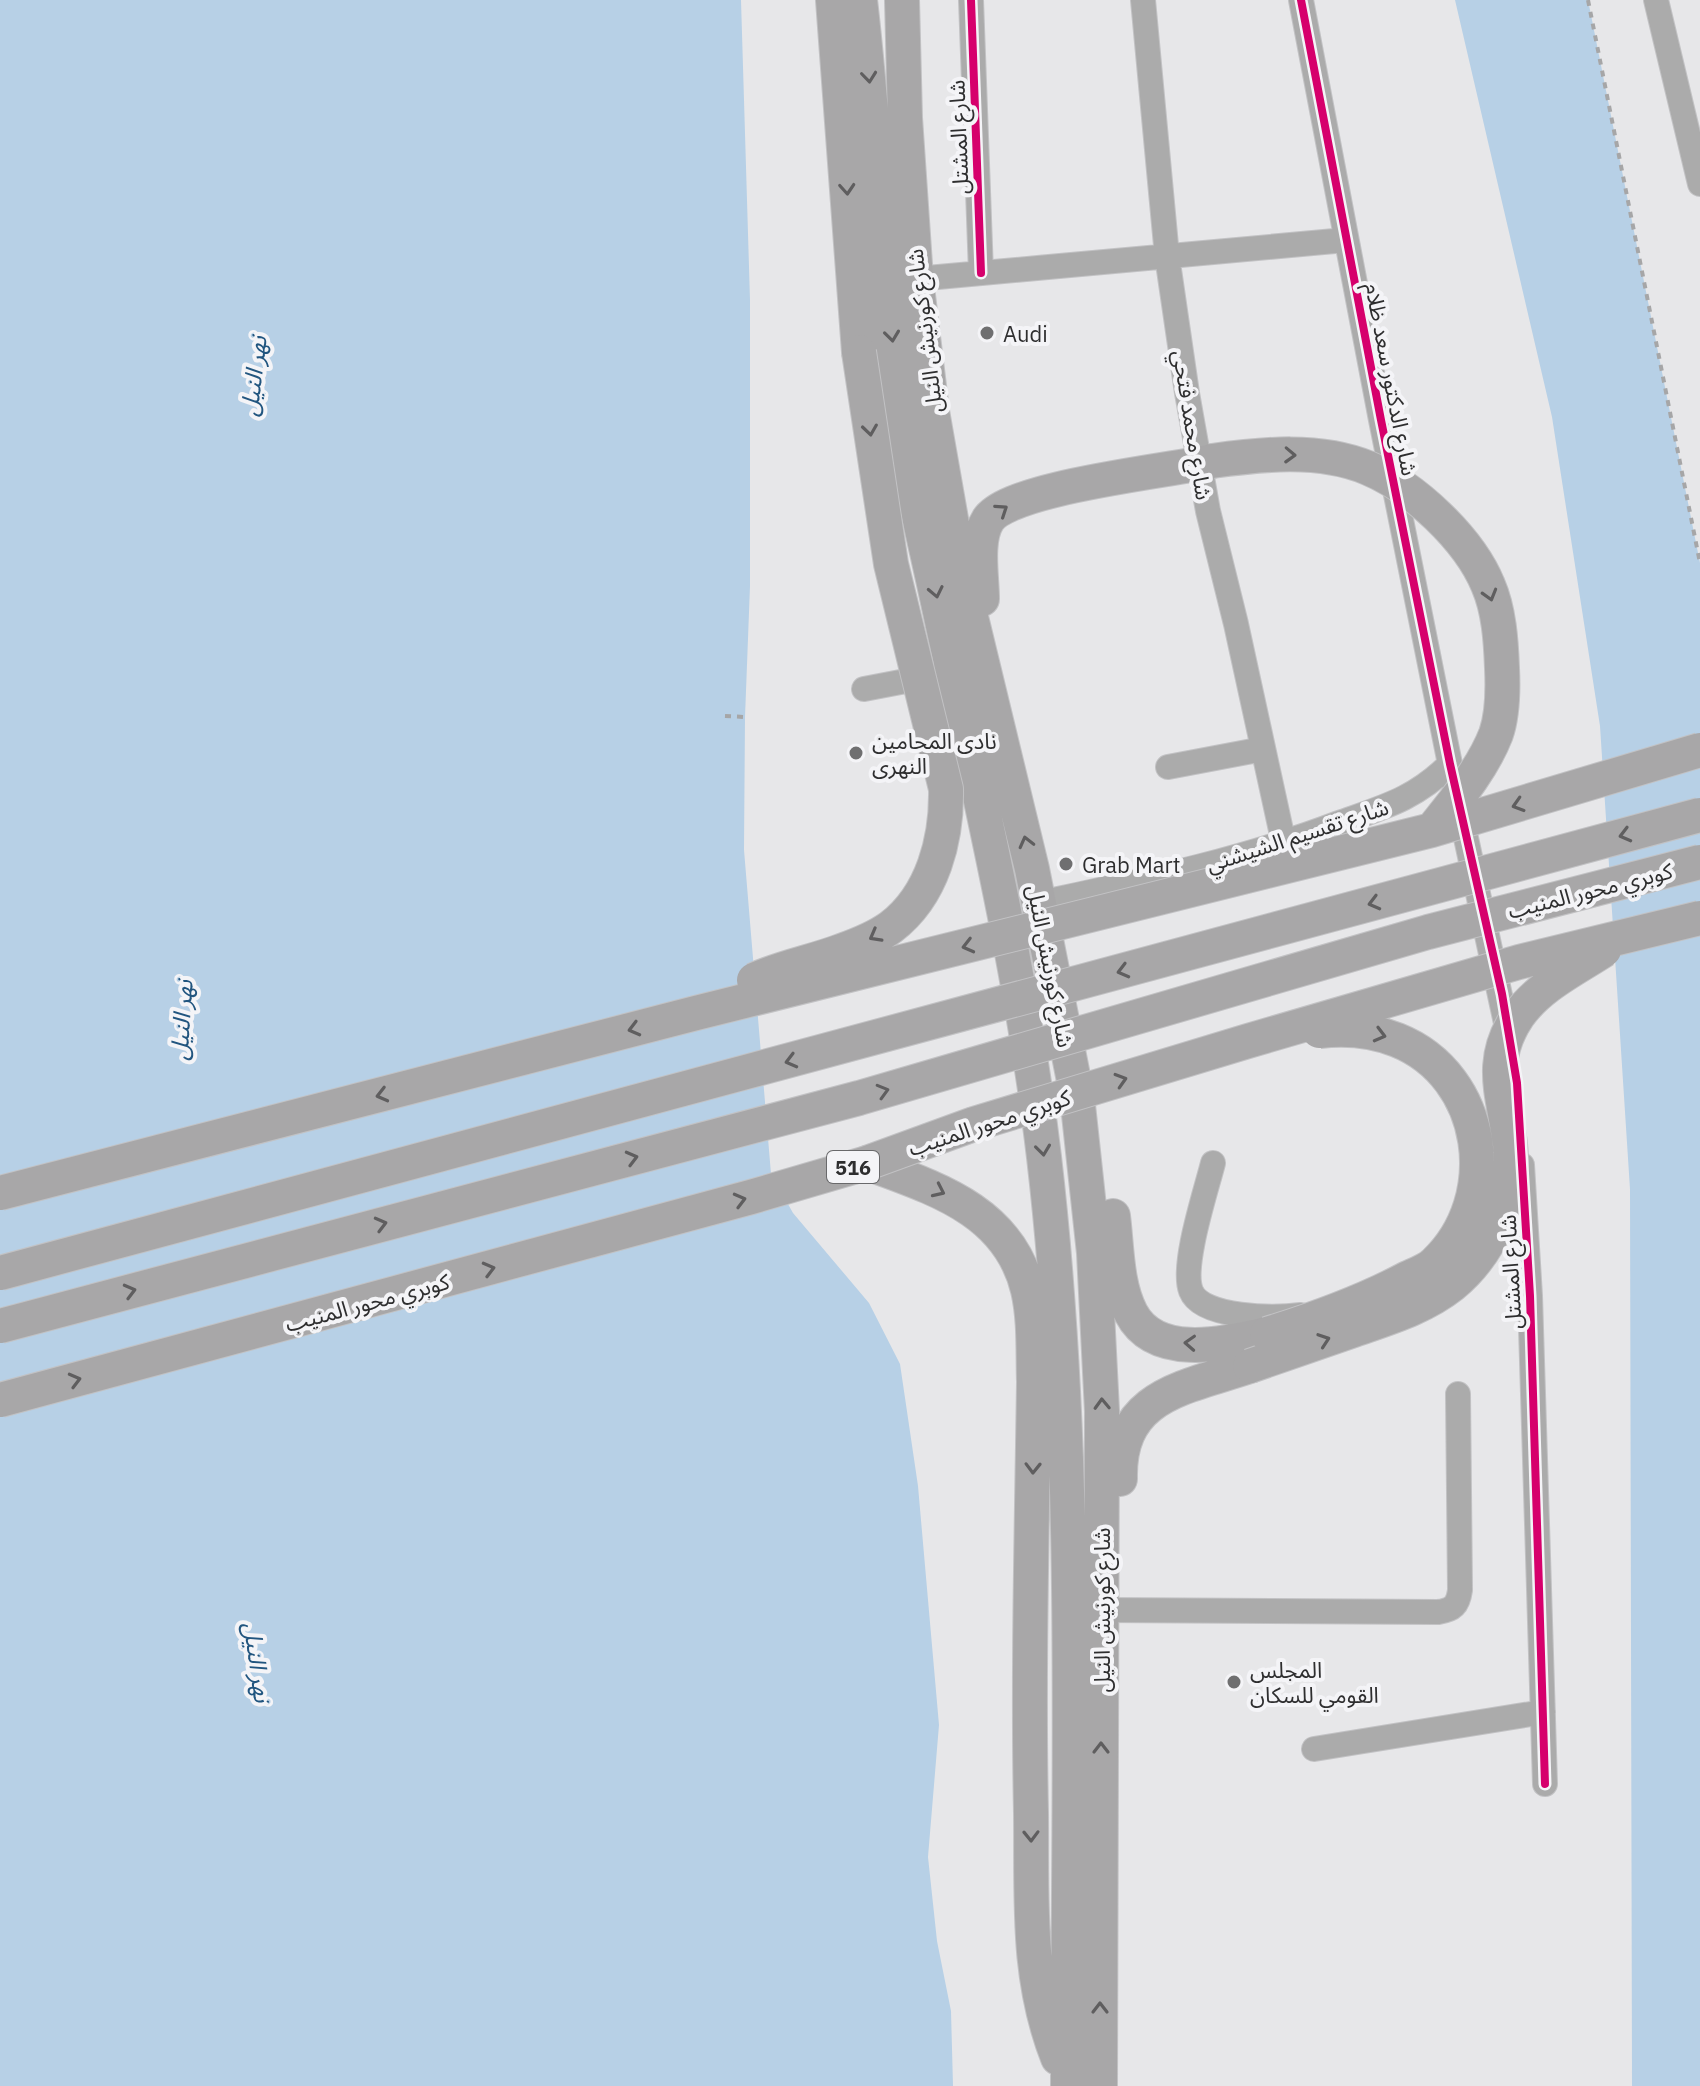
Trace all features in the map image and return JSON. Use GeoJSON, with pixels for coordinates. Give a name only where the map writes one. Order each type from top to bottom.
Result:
{"type":"FeatureCollection","features":[{"type":"Feature","properties":{"kind":"highway"},"geometry":{"type":"LineString","coordinates":[[696,1013],[758,978],[858,944],[892,926],[929,878],[941,850],[946,820],[946,789],[891,564],[859,352],[833,0]]}},
{"type":"Feature","properties":{"kind":"highway","name":"شارع كورنيش النيل"},"geometry":{"type":"LineString","coordinates":[[860,0],[878,209],[908,462],[967,668],[1040,903],[1077,1096],[1094,1253],[1101,1396],[1101,1605],[1078,2084]]}},
{"type":"Feature","properties":{"kind":"highway","name":"شارع كورنيش النيل"},"geometry":{"type":"LineString","coordinates":[[902,0],[905,118],[916,279],[932,411],[961,576],[967,668],[1043,1153],[1058,1291],[1066,1413],[1078,2084]]}},
{"type":"Feature","properties":{"kind":"highway"},"geometry":{"type":"LineString","coordinates":[[967,668],[981,541],[988,520],[1006,505],[1043,493],[1206,463],[1284,454],[1325,458],[1367,468],[1402,487],[1438,518],[1466,549],[1488,585],[1501,637],[1503,691],[1496,733],[1479,767],[1432,830]]}},
{"type":"Feature","properties":{"kind":"highway"},"geometry":{"type":"LineString","coordinates":[[0,1193],[696,1013],[1432,830],[1700,750]]}},
{"type":"Feature","properties":{"kind":"highway","name":"كوبري محور المنيب"},"geometry":{"type":"LineString","coordinates":[[0,1273],[1700,815]]}},
{"type":"Feature","properties":{"kind":"highway","name":"كوبري محور المنيب"},"geometry":{"type":"LineString","coordinates":[[0,1326],[859,1098],[1428,932],[1700,862]]}},
{"type":"Feature","properties":{"kind":"highway","name":"كوبري محور المنيب"},"geometry":{"type":"LineString","coordinates":[[0,1400],[736,1202],[867,1163],[974,1124],[1248,1041],[1519,962],[1700,918]]}},
{"type":"Feature","properties":{"kind":"highway"},"geometry":{"type":"LineString","coordinates":[[1101,1605],[1116,1566],[1121,1526],[1121,1451],[1135,1419],[1162,1396],[1410,1310],[1454,1284],[1472,1265],[1498,1223],[1510,1174],[1511,1148],[1498,1076],[1508,1033],[1533,998],[1622,939]]}},
{"type":"Feature","properties":{"kind":"highway"},"geometry":{"type":"LineString","coordinates":[[1077,1096],[1091,1121],[1105,1162],[1122,1287],[1132,1315],[1153,1336],[1183,1344],[1223,1344],[1267,1334],[1352,1305],[1433,1265],[1458,1236],[1474,1201],[1479,1163],[1473,1125],[1457,1090],[1431,1061],[1399,1040],[1362,1030],[1323,1030],[1248,1041]]}},
{"type":"Feature","properties":{"kind":"highway"},"geometry":{"type":"LineString","coordinates":[[867,1163],[932,1187],[964,1203],[992,1226],[1007,1245],[1028,1288],[1033,1324],[1034,1382],[1030,1758],[1033,1950],[1036,1983],[1047,2029],[1078,2084]]}},
{"type":"Feature","properties":{"kind":"street","name":"شارع المشتل"},"geometry":{"type":"LineString","coordinates":[[971,0],[981,273]]}},
{"type":"Feature","properties":{"kind":"street","name":"شارع محمد فتحي"},"geometry":{"type":"LineString","coordinates":[[1143,0],[1167,256],[1206,463],[1208,511],[1284,844]]}},
{"type":"Feature","properties":{"kind":"street","name":"شارع الدكتور سعد ظلام"},"geometry":{"type":"LineString","coordinates":[[1301,0],[1450,764]]}},
{"type":"Feature","properties":{"kind":"street"},"geometry":{"type":"LineString","coordinates":[[1656,0],[1700,184]]}},
{"type":"Feature","properties":{"kind":"street"},"geometry":{"type":"LineString","coordinates":[[916,279],[1346,240]]}},
{"type":"Feature","properties":{"kind":"street"},"geometry":{"type":"LineString","coordinates":[[864,689],[967,668]]}},
{"type":"Feature","properties":{"kind":"street"},"geometry":{"type":"LineString","coordinates":[[1168,767],[1263,749]]}},
{"type":"Feature","properties":{"kind":"street","name":"شارع المشتل"},"geometry":{"type":"LineString","coordinates":[[1450,764],[1502,994],[1517,1083],[1531,1328],[1545,1784]]}},
{"type":"Feature","properties":{"kind":"street","name":"شارع تقسيم الشيشني"},"geometry":{"type":"LineString","coordinates":[[1040,903],[1204,867],[1284,844],[1416,793],[1450,764]]}},
{"type":"Feature","properties":{"kind":"street"},"geometry":{"type":"LineString","coordinates":[[1213,1163],[1192,1243],[1190,1290],[1208,1307],[1246,1315],[1285,1317],[1324,1313],[1399,1291],[1432,1270],[1462,1244],[1490,1181],[1498,1177],[1522,1175]]}},
{"type":"Feature","properties":{"kind":"street"},"geometry":{"type":"LineString","coordinates":[[1101,1605],[1450,1610],[1458,1601],[1460,1590],[1458,1394]]}},
{"type":"Feature","properties":{"kind":"street"},"geometry":{"type":"LineString","coordinates":[[1314,1749],[1543,1712]]}},
{"type":"Feature","properties":{"kind":"path"},"geometry":{"type":"LineString","coordinates":[[1588,0],[1700,563]]}},
{"type":"Feature","properties":{"kind":"path"},"geometry":{"type":"LineString","coordinates":[[725,716],[745,717]]}},
{"type":"Feature","properties":{"kind":"water","name":"نهر النيل"},"geometry":{"type":"Polygon","coordinates":[[[0,0],[741,0],[750,300],[750,586],[744,850],[771,1174],[793,1213],[869,1303],[900,1364],[918,1486],[939,1725],[928,1857],[937,1941],[951,2011],[953,2086],[0,2086],[0,0]]]}},
{"type":"Feature","properties":{"kind":"water"},"geometry":{"type":"Polygon","coordinates":[[[1455,0],[1588,0],[1700,563],[1700,2086],[1632,2086],[1630,1189],[1600,726],[1552,417],[1455,0]]]}},
{"type":"Feature","properties":{"kind":"cycle path"},"geometry":{"type":"LineString","coordinates":[[971,0],[981,273]]}},
{"type":"Feature","properties":{"kind":"cycle path"},"geometry":{"type":"LineString","coordinates":[[1301,0],[1381,420],[1450,764],[1502,994],[1517,1083],[1530,1296],[1545,1784]]}},
{"type":"Feature","properties":{"kind":"place","name":"Audi"},"geometry":{"type":"Point","coordinates":[987,333]}},
{"type":"Feature","properties":{"kind":"place","name":"نادى المحامين النهرى"},"geometry":{"type":"Point","coordinates":[856,753]}},
{"type":"Feature","properties":{"kind":"place","name":"Grab Mart"},"geometry":{"type":"Point","coordinates":[1066,864]}},
{"type":"Feature","properties":{"kind":"place","name":"المجلس القومي للسكان"},"geometry":{"type":"Point","coordinates":[1234,1682]}}]}
